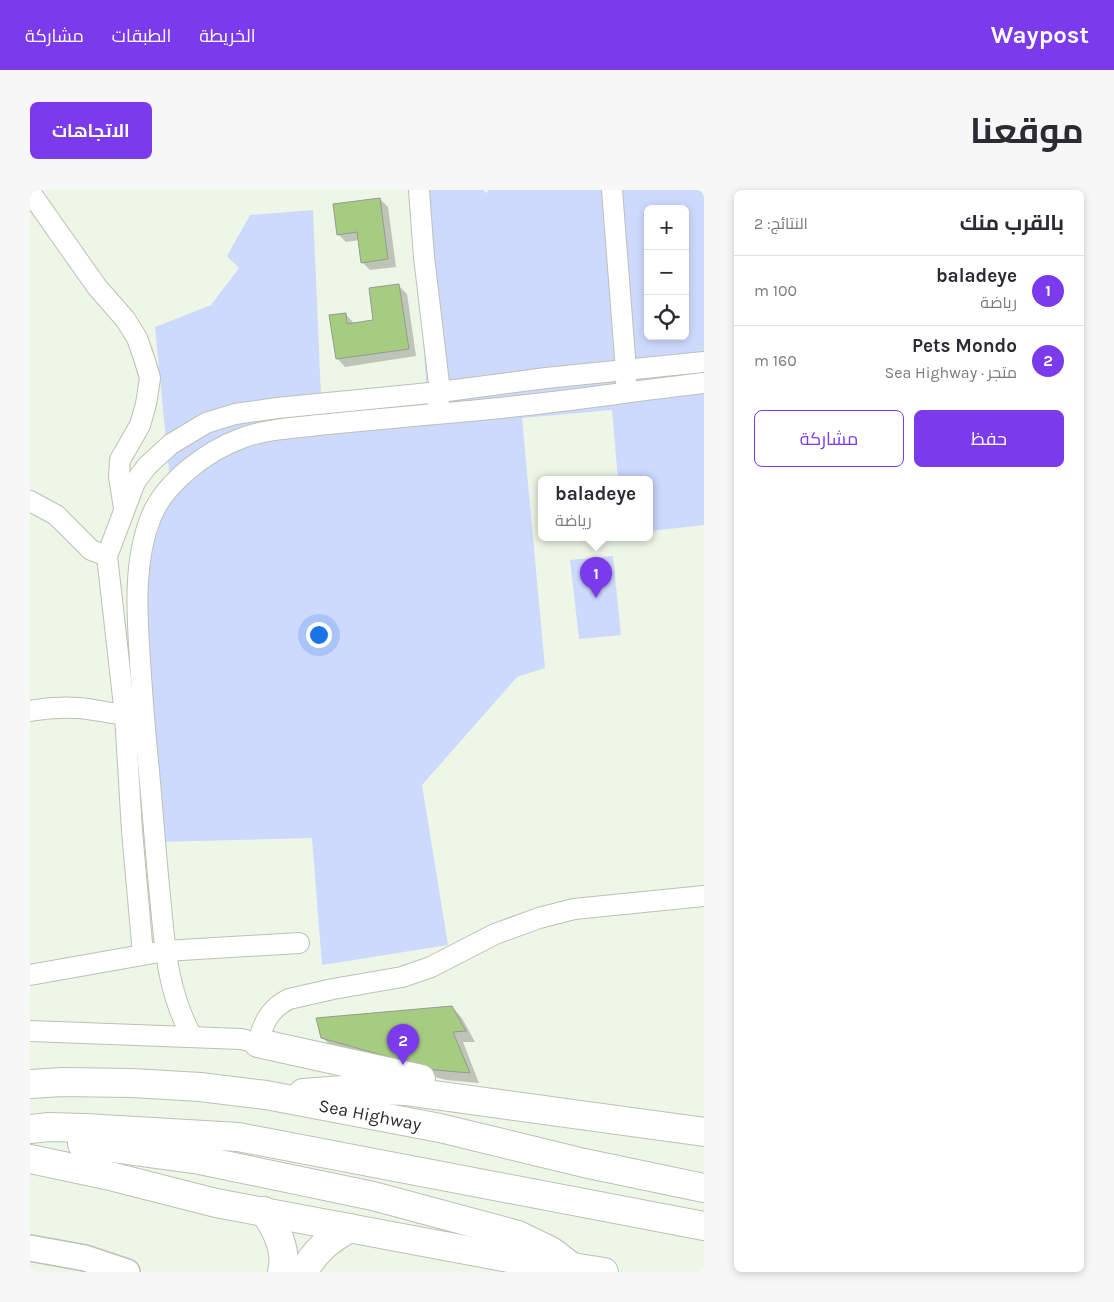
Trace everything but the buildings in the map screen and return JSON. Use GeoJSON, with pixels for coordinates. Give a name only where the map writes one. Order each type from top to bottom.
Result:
{"type":"FeatureCollection","features":[{"type":"Feature","properties":{"kind":"highway"},"geometry":{"type":"LineString","coordinates":[[258,1043],[593,1117]]}},
{"type":"Feature","properties":{"kind":"highway","name":"Sea Highway"},"geometry":{"type":"LineString","coordinates":[[30,1084],[62,1082],[132,1083],[200,1087],[266,1095],[440,1128],[584,1163],[704,1188]]}},
{"type":"Feature","properties":{"kind":"highway"},"geometry":{"type":"LineString","coordinates":[[266,1095],[358,1089],[405,1091],[704,1132]]}},
{"type":"Feature","properties":{"kind":"highway"},"geometry":{"type":"LineString","coordinates":[[30,1129],[49,1127],[85,1128],[238,1137],[704,1226]]}},
{"type":"Feature","properties":{"kind":"highway"},"geometry":{"type":"LineString","coordinates":[[30,1137],[200,1160],[372,1196],[518,1234],[551,1251],[572,1267]]}},
{"type":"Feature","properties":{"kind":"highway"},"geometry":{"type":"LineString","coordinates":[[30,1159],[106,1175],[216,1203],[546,1266],[572,1267],[604,1272]]}},
{"type":"Feature","properties":{"kind":"highway"},"geometry":{"type":"LineString","coordinates":[[264,1211],[276,1228],[282,1247],[282,1272]]}},
{"type":"Feature","properties":{"kind":"highway"},"geometry":{"type":"LineString","coordinates":[[304,1272],[316,1253],[332,1238],[350,1228]]}},
{"type":"Feature","properties":{"kind":"street"},"geometry":{"type":"LineString","coordinates":[[419,190],[424,257],[440,392],[437,413]]}},
{"type":"Feature","properties":{"kind":"street"},"geometry":{"type":"LineString","coordinates":[[612,190],[626,370],[625,392]]}},
{"type":"Feature","properties":{"kind":"street"},"geometry":{"type":"LineString","coordinates":[[30,192],[97,287],[125,319],[137,338],[150,378],[140,425],[120,460],[119,477],[124,509]]}},
{"type":"Feature","properties":{"kind":"street"},"geometry":{"type":"LineString","coordinates":[[192,1037],[181,1016],[167,969],[134,713],[107,556],[135,482],[147,466],[171,444],[206,423],[235,414],[704,362]]}},
{"type":"Feature","properties":{"kind":"street"},"geometry":{"type":"LineString","coordinates":[[143,954],[132,830],[139,575],[143,545],[152,516],[164,494],[202,458],[216,450],[245,437],[276,430],[584,399],[625,392],[704,383]]}},
{"type":"Feature","properties":{"kind":"street"},"geometry":{"type":"LineString","coordinates":[[30,501],[56,515],[91,550],[107,556]]}},
{"type":"Feature","properties":{"kind":"street"},"geometry":{"type":"LineString","coordinates":[[30,711],[52,708],[77,708],[134,713]]}},
{"type":"Feature","properties":{"kind":"street"},"geometry":{"type":"LineString","coordinates":[[30,1031],[241,1039],[258,1043],[270,1013],[276,1006],[289,998],[402,976],[431,967],[495,934],[539,918],[565,912],[704,896]]}},
{"type":"Feature","properties":{"kind":"street"},"geometry":{"type":"LineString","coordinates":[[30,975],[165,951],[299,943]]}},
{"type":"Feature","properties":{"kind":"street"},"geometry":{"type":"LineString","coordinates":[[30,1248],[85,1258],[127,1272]]}},
{"type":"Feature","properties":{"kind":"shaded area"},"geometry":{"type":"Polygon","coordinates":[[[413,190],[483,190],[486,193],[489,190],[704,190],[704,525],[653,531],[653,476],[618,476],[612,410],[522,418],[545,668],[517,677],[422,785],[448,945],[322,965],[312,838],[155,842],[143,712],[128,634],[130,554],[169,471],[155,327],[211,305],[239,268],[227,256],[250,215],[313,210],[322,419],[427,395],[413,190]]]}},
{"type":"Feature","properties":{"kind":"shaded area"},"geometry":{"type":"Polygon","coordinates":[[[613,556],[621,635],[579,639],[570,560],[613,556]]]}},
{"type":"Feature","properties":{"kind":"place","name":"baladeye"},"geometry":{"type":"Point","coordinates":[596,598]}},
{"type":"Feature","properties":{"kind":"place","name":"Pets Mondo"},"geometry":{"type":"Point","coordinates":[403,1065]}}]}
